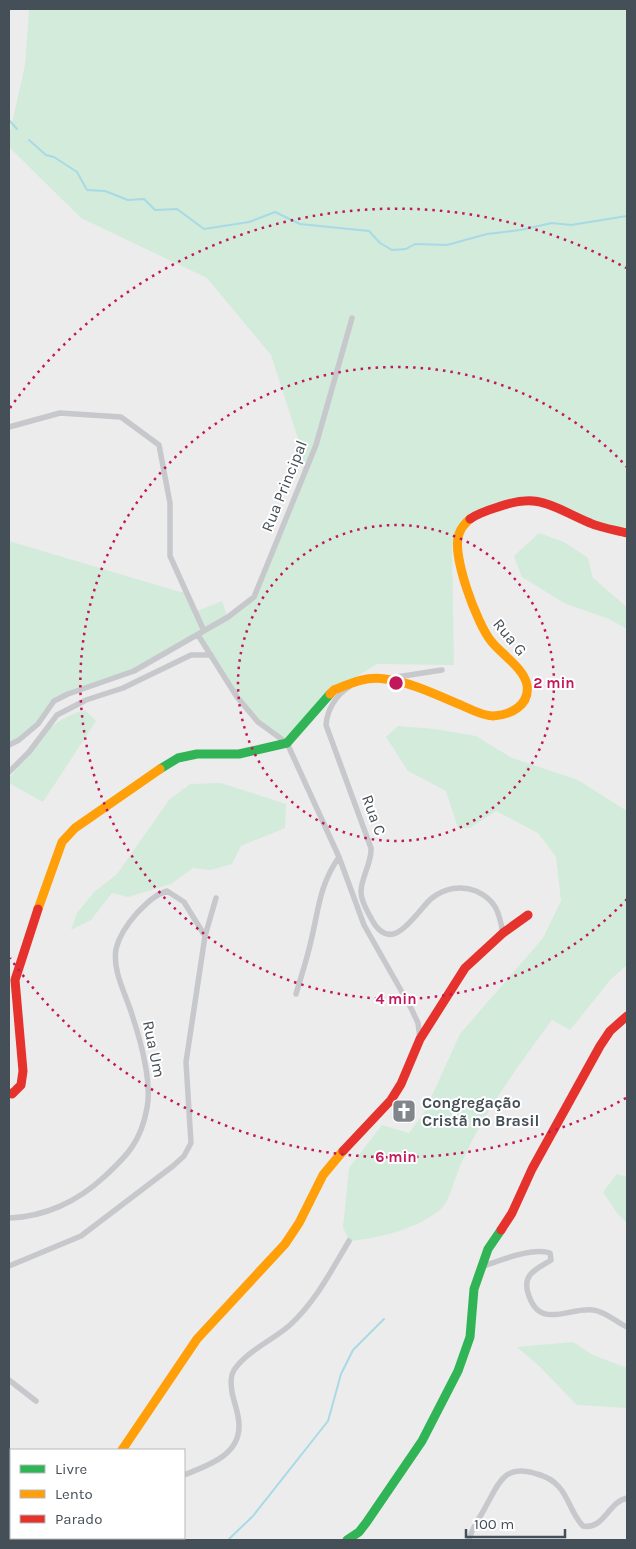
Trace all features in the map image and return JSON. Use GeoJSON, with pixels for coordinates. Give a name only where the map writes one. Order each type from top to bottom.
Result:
{"type":"FeatureCollection","features":[{"type":"Feature","properties":{"kind":"street","name":"Rua Principal"},"geometry":{"type":"LineString","coordinates":[[9,745],[19,740],[38,724],[54,702],[68,694],[134,671],[198,635],[254,597],[316,444],[352,318]]}},
{"type":"Feature","properties":{"kind":"street"},"geometry":{"type":"LineString","coordinates":[[9,427],[60,414],[121,417],[159,445],[170,503],[170,556],[204,631]]}},
{"type":"Feature","properties":{"kind":"street","name":"Rua G"},"geometry":{"type":"LineString","coordinates":[[287,743],[313,711],[334,690],[366,678],[386,679],[422,689],[492,716],[514,711],[523,704],[527,694],[527,683],[521,673],[491,642],[481,627],[464,580],[458,552],[458,535],[465,523],[477,514],[514,501],[529,499],[543,502],[592,524],[627,533]]}},
{"type":"Feature","properties":{"kind":"street"},"geometry":{"type":"LineString","coordinates":[[198,635],[237,697],[258,722],[287,743],[339,857],[364,925],[415,1016],[420,1039]]}},
{"type":"Feature","properties":{"kind":"street"},"geometry":{"type":"LineString","coordinates":[[9,771],[29,752],[57,715],[86,700],[123,688],[191,655],[211,656]]}},
{"type":"Feature","properties":{"kind":"street"},"geometry":{"type":"LineString","coordinates":[[386,679],[442,670]]}},
{"type":"Feature","properties":{"kind":"street","name":"Rua C"},"geometry":{"type":"LineString","coordinates":[[366,678],[345,690],[333,703],[327,716],[326,725],[371,848],[372,857],[361,893],[365,908],[375,925],[385,933],[391,934],[400,932],[410,924],[431,899],[441,892],[455,888],[470,888],[491,899],[499,915],[503,933]]}},
{"type":"Feature","properties":{"kind":"street"},"geometry":{"type":"LineString","coordinates":[[9,1093],[12,1094],[21,1086],[23,1071],[15,980],[62,842],[75,828],[103,807],[178,758],[197,754],[239,754],[287,743]]}},
{"type":"Feature","properties":{"kind":"street"},"geometry":{"type":"LineString","coordinates":[[296,994],[311,942],[322,890],[327,876],[339,857]]}},
{"type":"Feature","properties":{"kind":"street","name":"Rua Um"},"geometry":{"type":"LineString","coordinates":[[9,1218],[38,1214],[72,1202],[93,1187],[121,1161],[138,1139],[148,1107],[148,1093],[142,1051],[118,974],[116,959],[116,948],[129,922],[157,894],[167,891],[184,902],[205,936]]}},
{"type":"Feature","properties":{"kind":"street","name":"Rua Um"},"geometry":{"type":"LineString","coordinates":[[9,1266],[81,1236],[173,1166],[189,1150],[192,1143],[186,1062],[205,936],[216,898]]}},
{"type":"Feature","properties":{"kind":"street"},"geometry":{"type":"LineString","coordinates":[[123,1449],[197,1339],[260,1274],[285,1244],[299,1223],[323,1175],[333,1161],[391,1100],[402,1084],[420,1039],[465,968],[503,933],[528,915]]}},
{"type":"Feature","properties":{"kind":"street"},"geometry":{"type":"LineString","coordinates":[[347,1540],[359,1532],[366,1523],[422,1441],[458,1371],[470,1337],[474,1289],[488,1249],[512,1213],[532,1169],[600,1046],[610,1031],[627,1016]]}},
{"type":"Feature","properties":{"kind":"street"},"geometry":{"type":"LineString","coordinates":[[185,1474],[215,1462],[228,1452],[236,1438],[239,1425],[230,1381],[233,1372],[240,1362],[281,1333],[312,1303],[348,1241]]}},
{"type":"Feature","properties":{"kind":"street"},"geometry":{"type":"LineString","coordinates":[[481,1267],[505,1258],[538,1253],[550,1254],[551,1260],[530,1273],[527,1279],[526,1288],[530,1300],[537,1310],[548,1315],[594,1310],[627,1326]]}},
{"type":"Feature","properties":{"kind":"street"},"geometry":{"type":"LineString","coordinates":[[9,1380],[36,1401]]}},
{"type":"Feature","properties":{"kind":"street"},"geometry":{"type":"LineString","coordinates":[[469,1540],[474,1525],[497,1485],[509,1473],[518,1470],[532,1472],[552,1480],[560,1487],[583,1526],[590,1528],[597,1524],[616,1502],[627,1498]]}},
{"type":"Feature","properties":{"kind":"green space"},"geometry":{"type":"Polygon","coordinates":[[[29,9],[627,9],[627,531],[592,524],[529,499],[462,519],[452,546],[454,665],[377,664],[334,690],[287,743],[258,722],[237,697],[198,635],[134,671],[54,701],[38,724],[9,745],[9,541],[185,592],[195,612],[222,601],[227,616],[254,597],[302,478],[303,454],[271,355],[207,278],[81,218],[9,147],[9,136],[25,65],[29,9]]]}},
{"type":"Feature","properties":{"kind":"green space"},"geometry":{"type":"Polygon","coordinates":[[[539,533],[564,542],[588,558],[593,578],[627,607],[627,629],[609,619],[564,603],[522,577],[514,556],[539,533]]]}},
{"type":"Feature","properties":{"kind":"green space"},"geometry":{"type":"Polygon","coordinates":[[[85,710],[96,721],[43,802],[9,783],[9,779],[33,746],[49,728],[71,715],[85,710]]]}},
{"type":"Feature","properties":{"kind":"green space"},"geometry":{"type":"Polygon","coordinates":[[[398,726],[435,729],[476,736],[512,758],[578,780],[627,811],[627,965],[611,979],[570,1030],[552,1020],[514,1072],[480,1126],[461,1164],[447,1201],[441,1209],[409,1228],[373,1238],[349,1241],[343,1227],[349,1168],[382,1125],[409,1133],[424,1113],[460,1034],[543,938],[561,901],[556,857],[538,833],[496,811],[470,828],[458,828],[446,791],[408,771],[386,737],[398,726]]]}},
{"type":"Feature","properties":{"kind":"green space"},"geometry":{"type":"Polygon","coordinates":[[[221,783],[286,804],[285,828],[241,846],[232,864],[211,870],[193,868],[171,884],[128,897],[112,893],[91,920],[71,930],[77,913],[94,892],[117,874],[169,800],[190,784],[221,783]]]}},
{"type":"Feature","properties":{"kind":"green space"},"geometry":{"type":"Polygon","coordinates":[[[617,1174],[627,1177],[627,1223],[617,1213],[603,1192],[617,1174]]]}},
{"type":"Feature","properties":{"kind":"green space"},"geometry":{"type":"Polygon","coordinates":[[[573,1342],[593,1355],[627,1368],[627,1408],[577,1405],[539,1366],[517,1347],[573,1342]]]}},
{"type":"Feature","properties":{"kind":"waterway"},"geometry":{"type":"LineString","coordinates":[[9,120],[17,129]]}},
{"type":"Feature","properties":{"kind":"waterway"},"geometry":{"type":"LineString","coordinates":[[29,140],[46,155],[54,157],[77,172],[87,190],[105,191],[128,200],[144,199],[155,210],[177,209],[204,229],[249,222],[275,212],[300,224],[369,231],[380,243],[392,250],[406,249],[415,244],[447,245],[487,234],[520,230],[552,223],[571,225],[627,216]]}},
{"type":"Feature","properties":{"kind":"waterway"},"geometry":{"type":"LineString","coordinates":[[228,1540],[253,1516],[328,1421],[341,1374],[353,1350],[384,1319]]}},
{"type":"Feature","properties":{"kind":"traffic: fast"},"geometry":{"type":"LineString","coordinates":[[160,769],[178,758],[197,754],[239,754],[287,743],[330,694]]}},
{"type":"Feature","properties":{"kind":"traffic: fast"},"geometry":{"type":"LineString","coordinates":[[347,1540],[359,1532],[366,1523],[422,1441],[458,1371],[470,1337],[474,1289],[488,1249],[501,1230]]}},
{"type":"Feature","properties":{"kind":"traffic: slow"},"geometry":{"type":"LineString","coordinates":[[330,694],[334,690],[353,683],[365,679],[378,678],[414,686],[489,716],[506,714],[518,708],[527,692],[525,679],[517,667],[495,646],[485,632],[473,605],[462,572],[459,557],[459,534],[470,519]]}},
{"type":"Feature","properties":{"kind":"traffic: slow"},"geometry":{"type":"LineString","coordinates":[[38,909],[62,842],[75,828],[160,769]]}},
{"type":"Feature","properties":{"kind":"traffic: slow"},"geometry":{"type":"LineString","coordinates":[[123,1449],[197,1339],[285,1244],[299,1223],[323,1175],[343,1151]]}},
{"type":"Feature","properties":{"kind":"traffic: jam"},"geometry":{"type":"LineString","coordinates":[[470,519],[512,503],[536,501],[546,503],[594,525],[627,533]]}},
{"type":"Feature","properties":{"kind":"traffic: jam"},"geometry":{"type":"LineString","coordinates":[[9,1093],[12,1094],[21,1085],[23,1071],[15,980],[38,909]]}},
{"type":"Feature","properties":{"kind":"traffic: jam"},"geometry":{"type":"LineString","coordinates":[[343,1151],[391,1100],[401,1084],[420,1039],[465,968],[503,933],[528,915]]}},
{"type":"Feature","properties":{"kind":"traffic: jam"},"geometry":{"type":"LineString","coordinates":[[501,1230],[512,1213],[532,1169],[600,1046],[610,1031],[627,1016]]}},
{"type":"Feature","properties":{"kind":"place","name":"Congregação Cristã no Brasil"},"geometry":{"type":"Point","coordinates":[404,1111]}}]}
